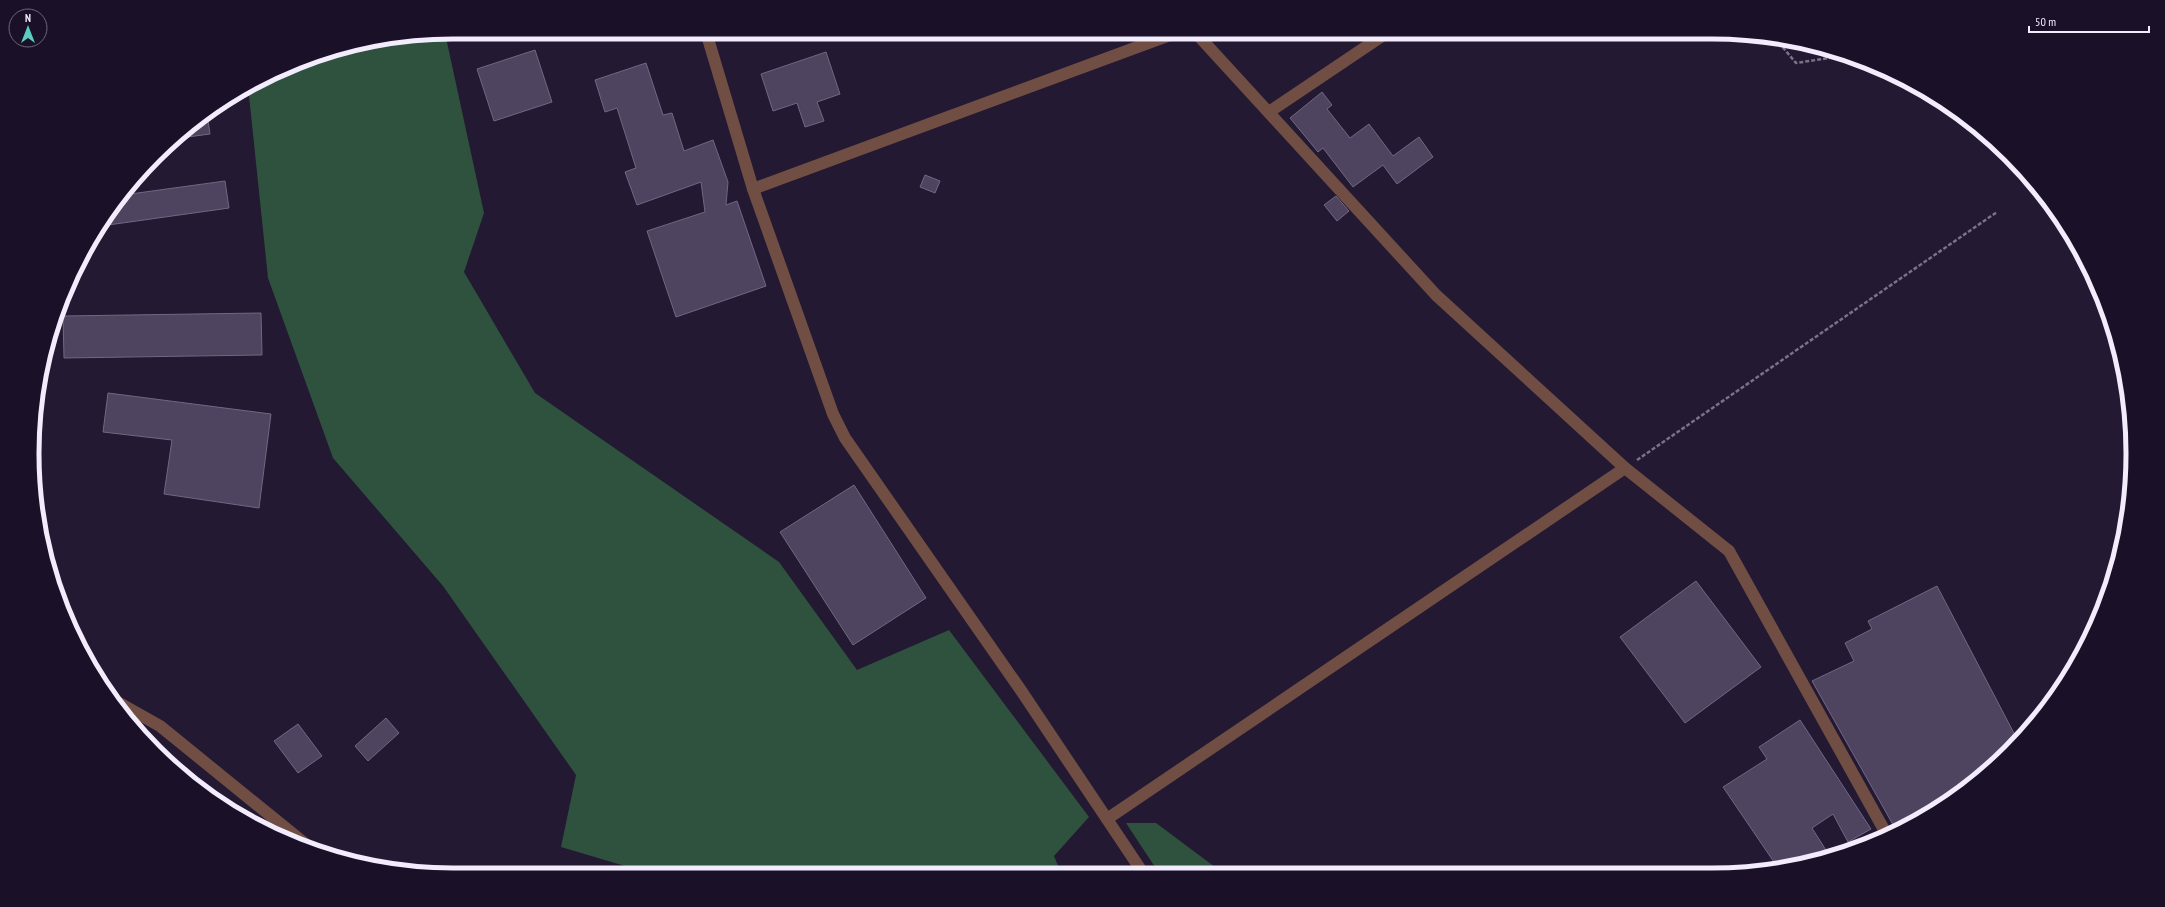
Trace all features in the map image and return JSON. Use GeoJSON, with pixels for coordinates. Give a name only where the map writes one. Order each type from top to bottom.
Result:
{"type":"FeatureCollection","features":[{"type":"Feature","properties":{"kind":"street"},"geometry":{"type":"LineString","coordinates":[[708,39],[753,189],[834,414],[845,438],[1020,689],[1140,868]]}},
{"type":"Feature","properties":{"kind":"street"},"geometry":{"type":"LineString","coordinates":[[753,189],[1159,39]]}},
{"type":"Feature","properties":{"kind":"street"},"geometry":{"type":"LineString","coordinates":[[1202,39],[1436,295],[1625,468],[1729,551],[1884,830]]}},
{"type":"Feature","properties":{"kind":"street"},"geometry":{"type":"LineString","coordinates":[[1269,112],[1378,39]]}},
{"type":"Feature","properties":{"kind":"street"},"geometry":{"type":"LineString","coordinates":[[1107,819],[1625,468]]}},
{"type":"Feature","properties":{"kind":"street"},"geometry":{"type":"LineString","coordinates":[[125,707],[160,726],[296,836]]}},
{"type":"Feature","properties":{"kind":"path"},"geometry":{"type":"LineString","coordinates":[[1781,45],[1796,63],[1833,57]]}},
{"type":"Feature","properties":{"kind":"path"},"geometry":{"type":"LineString","coordinates":[[1625,468],[1997,212]]}},
{"type":"Feature","properties":{"kind":"green space"},"geometry":{"type":"Polygon","coordinates":[[[446,39],[484,213],[464,272],[535,393],[779,562],[857,670],[949,630],[1089,817],[1054,856],[1059,868],[632,868],[561,847],[576,775],[443,586],[333,458],[268,278],[249,93],[295,71],[346,53],[399,43],[446,39]]]}},
{"type":"Feature","properties":{"kind":"green space"},"geometry":{"type":"Polygon","coordinates":[[[1126,823],[1156,823],[1216,868],[1156,868],[1126,823]]]}},
{"type":"Feature","properties":{"kind":"building"},"geometry":{"type":"Polygon","coordinates":[[[535,50],[552,102],[494,121],[477,69],[535,50]]]}},
{"type":"Feature","properties":{"kind":"building"},"geometry":{"type":"Polygon","coordinates":[[[826,52],[840,94],[817,102],[824,121],[805,127],[797,103],[773,111],[761,74],[826,52]]]}},
{"type":"Feature","properties":{"kind":"building"},"geometry":{"type":"Polygon","coordinates":[[[646,63],[663,115],[672,113],[684,151],[713,140],[728,182],[726,205],[737,201],[766,286],[676,317],[647,231],[705,212],[701,182],[637,205],[625,172],[636,168],[617,108],[605,112],[595,80],[646,63]]]}},
{"type":"Feature","properties":{"kind":"building"},"geometry":{"type":"Polygon","coordinates":[[[1322,92],[1332,105],[1327,109],[1350,138],[1369,124],[1393,156],[1419,137],[1433,157],[1397,184],[1383,165],[1353,187],[1323,148],[1318,152],[1290,118],[1322,92]]]}},
{"type":"Feature","properties":{"kind":"building"},"geometry":{"type":"Polygon","coordinates":[[[208,120],[210,134],[186,137],[208,120]]]}},
{"type":"Feature","properties":{"kind":"building"},"geometry":{"type":"Polygon","coordinates":[[[925,175],[940,181],[935,193],[920,187],[925,175]]]}},
{"type":"Feature","properties":{"kind":"building"},"geometry":{"type":"Polygon","coordinates":[[[225,181],[229,208],[108,225],[131,194],[225,181]]]}},
{"type":"Feature","properties":{"kind":"building"},"geometry":{"type":"Polygon","coordinates":[[[1336,196],[1349,211],[1337,221],[1324,205],[1336,196]]]}},
{"type":"Feature","properties":{"kind":"building"},"geometry":{"type":"Polygon","coordinates":[[[261,313],[262,355],[64,358],[63,316],[261,313]]]}},
{"type":"Feature","properties":{"kind":"building"},"geometry":{"type":"Polygon","coordinates":[[[108,393],[271,414],[259,508],[164,494],[172,440],[103,432],[108,393]]]}},
{"type":"Feature","properties":{"kind":"building"},"geometry":{"type":"Polygon","coordinates":[[[854,485],[926,598],[853,645],[780,532],[854,485]]]}},
{"type":"Feature","properties":{"kind":"building"},"geometry":{"type":"Polygon","coordinates":[[[1696,581],[1761,667],[1685,723],[1620,637],[1696,581]]]}},
{"type":"Feature","properties":{"kind":"building"},"geometry":{"type":"Polygon","coordinates":[[[1937,586],[2015,736],[2005,747],[1964,782],[1942,798],[1894,826],[1812,681],[1854,661],[1845,643],[1872,629],[1868,621],[1937,586]]]}},
{"type":"Feature","properties":{"kind":"building"},"geometry":{"type":"Polygon","coordinates":[[[386,718],[399,733],[368,761],[355,746],[386,718]]]}},
{"type":"Feature","properties":{"kind":"building"},"geometry":{"type":"Polygon","coordinates":[[[1800,720],[1871,829],[1848,842],[1833,814],[1812,828],[1827,852],[1774,863],[1723,787],[1767,759],[1759,747],[1800,720]]]}},
{"type":"Feature","properties":{"kind":"building"},"geometry":{"type":"Polygon","coordinates":[[[298,724],[322,756],[298,773],[274,741],[298,724]]]}}]}
